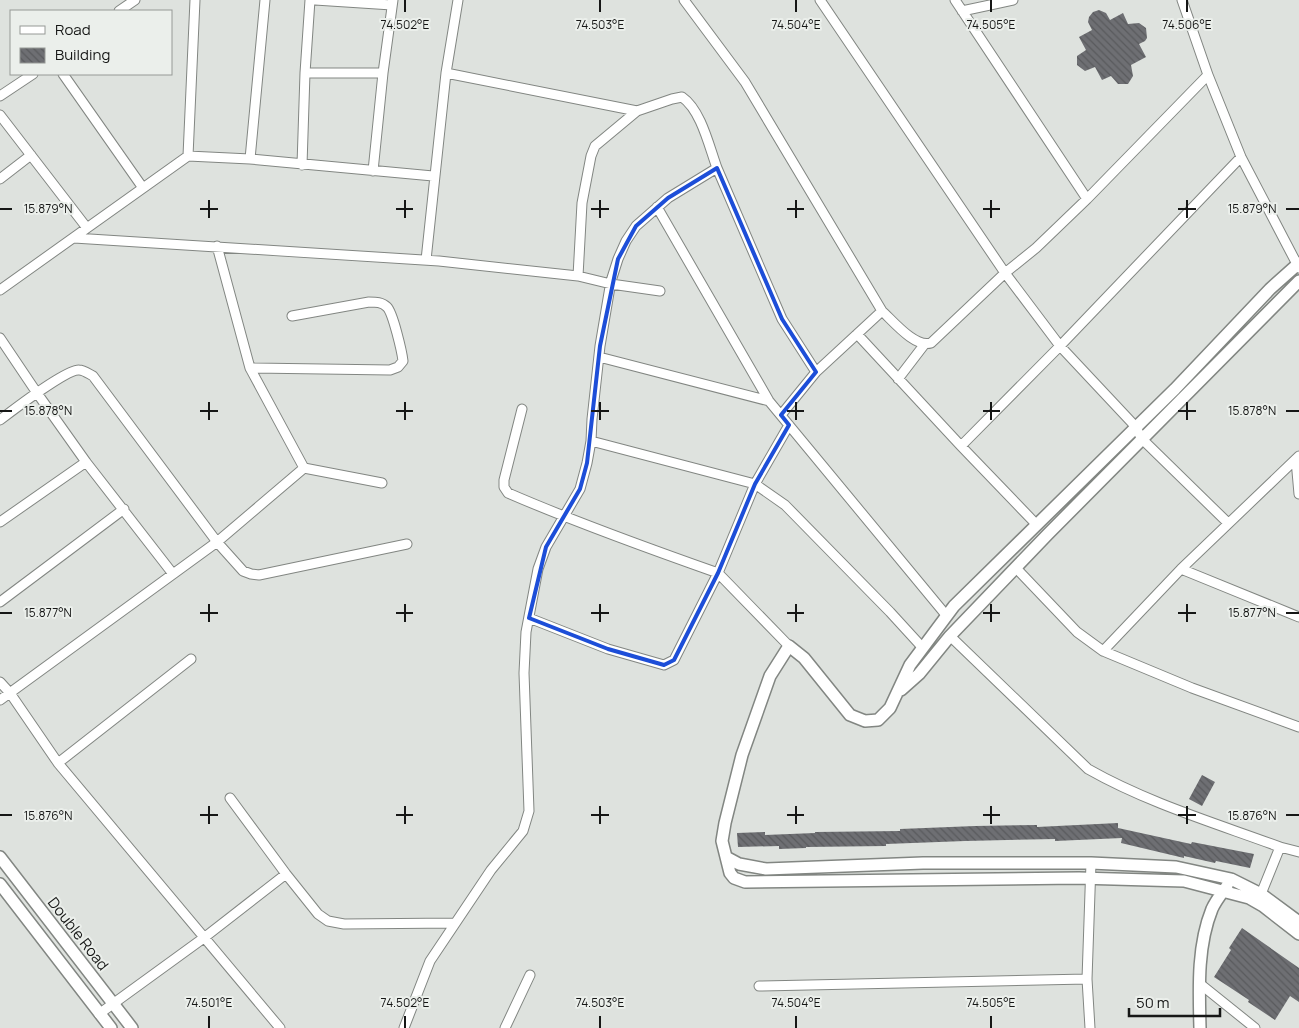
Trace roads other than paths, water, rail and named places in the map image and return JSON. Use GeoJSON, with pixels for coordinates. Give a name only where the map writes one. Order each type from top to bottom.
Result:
{"type":"FeatureCollection","features":[{"type":"Feature","properties":{"kind":"street"},"geometry":{"type":"LineString","coordinates":[[120,10],[135,0]]}},
{"type":"Feature","properties":{"kind":"street"},"geometry":{"type":"LineString","coordinates":[[0,290],[184,161],[188,156],[195,0]]}},
{"type":"Feature","properties":{"kind":"street"},"geometry":{"type":"LineString","coordinates":[[250,159],[265,0]]}},
{"type":"Feature","properties":{"kind":"street"},"geometry":{"type":"LineString","coordinates":[[302,165],[310,0]]}},
{"type":"Feature","properties":{"kind":"street"},"geometry":{"type":"LineString","coordinates":[[315,0],[392,2],[373,171]]}},
{"type":"Feature","properties":{"kind":"street"},"geometry":{"type":"LineString","coordinates":[[426,260],[433,176],[446,73],[458,0]]}},
{"type":"Feature","properties":{"kind":"street"},"geometry":{"type":"LineString","coordinates":[[684,0],[746,82],[882,311],[915,340],[924,345]]}},
{"type":"Feature","properties":{"kind":"street"},"geometry":{"type":"LineString","coordinates":[[820,0],[1005,273],[1060,346],[1135,426],[1142,439],[1228,523]]}},
{"type":"Feature","properties":{"kind":"street"},"geometry":{"type":"LineString","coordinates":[[955,0],[1087,200]]}},
{"type":"Feature","properties":{"kind":"street"},"geometry":{"type":"LineString","coordinates":[[962,11],[1013,0]]}},
{"type":"Feature","properties":{"kind":"street"},"geometry":{"type":"LineString","coordinates":[[522,409],[504,480],[504,487],[508,493],[643,547],[718,573],[789,646],[804,658],[850,715],[865,721],[878,720],[890,708],[910,665],[946,615],[1174,389],[1270,289],[1298,265],[1241,157],[1208,75],[1182,0]]}},
{"type":"Feature","properties":{"kind":"street"},"geometry":{"type":"LineString","coordinates":[[305,73],[383,73]]}},
{"type":"Feature","properties":{"kind":"street"},"geometry":{"type":"LineString","coordinates":[[446,73],[637,111]]}},
{"type":"Feature","properties":{"kind":"street"},"geometry":{"type":"LineString","coordinates":[[0,96],[32,75]]}},
{"type":"Feature","properties":{"kind":"street"},"geometry":{"type":"LineString","coordinates":[[64,75],[143,188]]}},
{"type":"Feature","properties":{"kind":"street"},"geometry":{"type":"LineString","coordinates":[[898,379],[924,345],[931,343],[939,337],[1005,273],[1036,248],[1087,200],[1208,75]]}},
{"type":"Feature","properties":{"kind":"street"},"geometry":{"type":"LineString","coordinates":[[578,276],[582,203],[591,156],[595,146],[637,111],[682,97],[690,102],[697,114],[717,168],[782,319],[816,372]]}},
{"type":"Feature","properties":{"kind":"street"},"geometry":{"type":"LineString","coordinates":[[0,115],[87,228]]}},
{"type":"Feature","properties":{"kind":"street"},"geometry":{"type":"LineString","coordinates":[[0,179],[32,155]]}},
{"type":"Feature","properties":{"kind":"street"},"geometry":{"type":"LineString","coordinates":[[188,156],[250,159],[433,176]]}},
{"type":"Feature","properties":{"kind":"street"},"geometry":{"type":"LineString","coordinates":[[961,446],[1060,346],[1241,157]]}},
{"type":"Feature","properties":{"kind":"street"},"geometry":{"type":"LineString","coordinates":[[404,1028],[430,961],[491,870],[527,821],[529,811],[524,673],[526,632],[543,554],[580,489],[587,463],[599,357],[611,284],[618,259],[636,226],[657,207],[717,168]]}},
{"type":"Feature","properties":{"kind":"street"},"geometry":{"type":"LineString","coordinates":[[657,207],[769,400],[946,615]]}},
{"type":"Feature","properties":{"kind":"street"},"geometry":{"type":"LineString","coordinates":[[74,238],[426,260],[578,276],[611,284],[660,291]]}},
{"type":"Feature","properties":{"kind":"street"},"geometry":{"type":"LineString","coordinates":[[218,246],[250,368],[304,468]]}},
{"type":"Feature","properties":{"kind":"street"},"geometry":{"type":"LineString","coordinates":[[895,696],[918,674],[950,636],[1048,534],[1299,281]]}},
{"type":"Feature","properties":{"kind":"street"},"geometry":{"type":"LineString","coordinates":[[250,368],[390,370],[398,367],[403,361],[402,351],[389,308],[380,302],[369,302],[292,316]]}},
{"type":"Feature","properties":{"kind":"street"},"geometry":{"type":"LineString","coordinates":[[781,415],[816,372],[882,311]]}},
{"type":"Feature","properties":{"kind":"street"},"geometry":{"type":"LineString","coordinates":[[856,334],[1036,524]]}},
{"type":"Feature","properties":{"kind":"street"},"geometry":{"type":"LineString","coordinates":[[0,338],[86,462],[173,574]]}},
{"type":"Feature","properties":{"kind":"street"},"geometry":{"type":"LineString","coordinates":[[599,357],[769,400]]}},
{"type":"Feature","properties":{"kind":"street"},"geometry":{"type":"LineString","coordinates":[[0,420],[37,393],[73,371],[81,370],[93,376],[217,542],[243,571],[251,574],[259,575],[407,544]]}},
{"type":"Feature","properties":{"kind":"street"},"geometry":{"type":"LineString","coordinates":[[529,618],[608,649],[664,665],[674,660],[718,573],[755,484],[789,425]]}},
{"type":"Feature","properties":{"kind":"street"},"geometry":{"type":"LineString","coordinates":[[591,440],[755,484],[785,505],[922,647]]}},
{"type":"Feature","properties":{"kind":"street"},"geometry":{"type":"LineString","coordinates":[[1103,651],[1181,569],[1297,458]]}},
{"type":"Feature","properties":{"kind":"street"},"geometry":{"type":"LineString","coordinates":[[1297,458],[1299,494]]}},
{"type":"Feature","properties":{"kind":"street"},"geometry":{"type":"LineString","coordinates":[[0,522],[86,462]]}},
{"type":"Feature","properties":{"kind":"street"},"geometry":{"type":"LineString","coordinates":[[304,468],[382,483]]}},
{"type":"Feature","properties":{"kind":"street"},"geometry":{"type":"LineString","coordinates":[[0,700],[217,542],[304,468]]}},
{"type":"Feature","properties":{"kind":"street"},"geometry":{"type":"LineString","coordinates":[[0,602],[124,509]]}},
{"type":"Feature","properties":{"kind":"street"},"geometry":{"type":"LineString","coordinates":[[1016,568],[1077,632],[1103,651],[1192,688],[1299,727]]}},
{"type":"Feature","properties":{"kind":"street"},"geometry":{"type":"LineString","coordinates":[[1181,569],[1299,617]]}},
{"type":"Feature","properties":{"kind":"street"},"geometry":{"type":"LineString","coordinates":[[950,636],[1088,770],[1115,785],[1139,795],[1280,847],[1299,852]]}},
{"type":"Feature","properties":{"kind":"street"},"geometry":{"type":"LineString","coordinates":[[789,646],[770,676],[742,755],[724,823],[722,841],[730,873],[734,878],[745,882],[1090,878],[1184,881],[1249,898],[1263,906],[1299,934]]}},
{"type":"Feature","properties":{"kind":"street"},"geometry":{"type":"LineString","coordinates":[[58,763],[191,659]]}},
{"type":"Feature","properties":{"kind":"street"},"geometry":{"type":"LineString","coordinates":[[0,682],[10,693],[58,763],[280,1028]]}},
{"type":"Feature","properties":{"kind":"street"},"geometry":{"type":"LineString","coordinates":[[230,798],[286,874],[318,914],[328,921],[344,924],[455,923]]}},
{"type":"Feature","properties":{"kind":"street"},"geometry":{"type":"LineString","coordinates":[[1261,894],[1280,847]]}},
{"type":"Feature","properties":{"kind":"street","name":"Double Road"},"geometry":{"type":"LineString","coordinates":[[0,857],[132,1028]]}},
{"type":"Feature","properties":{"kind":"street"},"geometry":{"type":"LineString","coordinates":[[726,857],[739,864],[766,869],[923,863],[1091,863],[1176,867],[1231,879],[1261,894],[1299,922]]}},
{"type":"Feature","properties":{"kind":"street"},"geometry":{"type":"LineString","coordinates":[[1090,1028],[1087,979],[1091,863]]}},
{"type":"Feature","properties":{"kind":"street"},"geometry":{"type":"LineString","coordinates":[[99,1014],[205,937],[286,874]]}},
{"type":"Feature","properties":{"kind":"street"},"geometry":{"type":"LineString","coordinates":[[1200,1028],[1199,984],[1207,924],[1213,907],[1231,879]]}},
{"type":"Feature","properties":{"kind":"street","name":"Double Road"},"geometry":{"type":"LineString","coordinates":[[0,884],[111,1028]]}},
{"type":"Feature","properties":{"kind":"street"},"geometry":{"type":"LineString","coordinates":[[504,1028],[530,975]]}},
{"type":"Feature","properties":{"kind":"street"},"geometry":{"type":"LineString","coordinates":[[759,986],[1087,979]]}},
{"type":"Feature","properties":{"kind":"street"},"geometry":{"type":"LineString","coordinates":[[1199,984],[1255,1028]]}}]}
